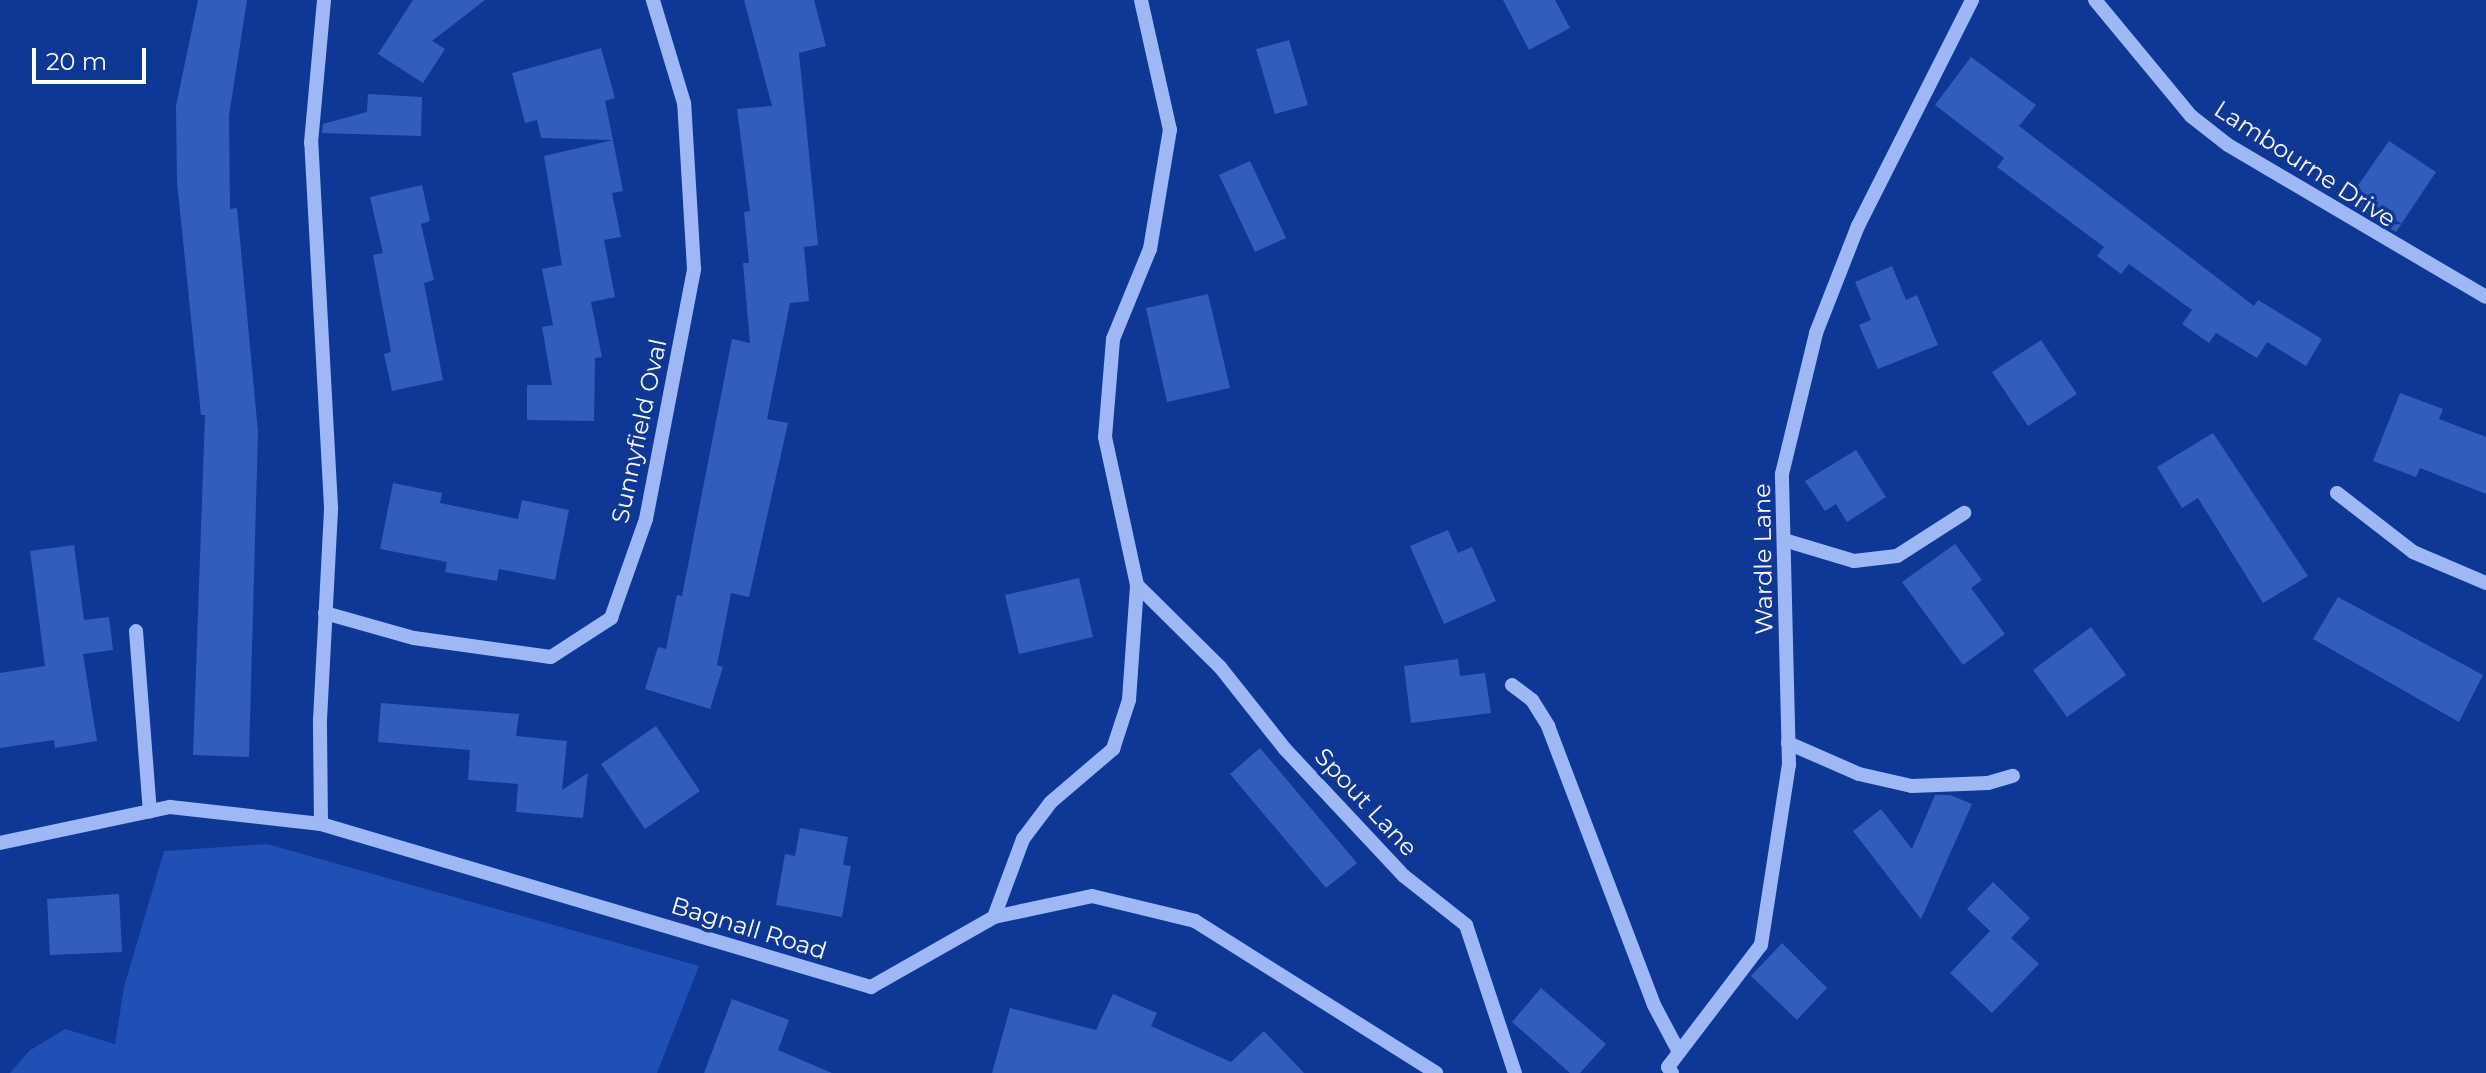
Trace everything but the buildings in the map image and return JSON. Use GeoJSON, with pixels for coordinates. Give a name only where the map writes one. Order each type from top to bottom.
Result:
{"type":"FeatureCollection","features":[{"type":"Feature","properties":{"kind":"street"},"geometry":{"type":"LineString","coordinates":[[321,824],[329,423],[311,143],[324,0]]}},
{"type":"Feature","properties":{"kind":"street","name":"Sunnyfield Oval"},"geometry":{"type":"LineString","coordinates":[[325,613],[414,638],[551,657],[611,618],[646,519],[694,269],[684,103],[653,0]]}},
{"type":"Feature","properties":{"kind":"street"},"geometry":{"type":"LineString","coordinates":[[994,917],[1023,839],[1051,802],[1113,749],[1129,700],[1137,585],[1105,437],[1113,339],[1150,249],[1170,130],[1141,0]]}},
{"type":"Feature","properties":{"kind":"street","name":"Wardle Lane"},"geometry":{"type":"LineString","coordinates":[[1672,1073],[1668,1067],[1761,945],[1788,743],[1782,474],[1816,333],[1858,226],[1972,0]]}},
{"type":"Feature","properties":{"kind":"street","name":"Lambourne Drive"},"geometry":{"type":"LineString","coordinates":[[2095,0],[2191,116],[2228,145],[2486,297]]}},
{"type":"Feature","properties":{"kind":"street"},"geometry":{"type":"LineString","coordinates":[[2337,493],[2413,552],[2486,583]]}},
{"type":"Feature","properties":{"kind":"street"},"geometry":{"type":"LineString","coordinates":[[1784,540],[1854,561],[1897,556],[1964,513]]}},
{"type":"Feature","properties":{"kind":"street","name":"Spout Lane"},"geometry":{"type":"LineString","coordinates":[[1137,585],[1220,667],[1285,749],[1404,876],[1466,925],[1515,1073]]}},
{"type":"Feature","properties":{"kind":"street"},"geometry":{"type":"LineString","coordinates":[[136,631],[150,811]]}},
{"type":"Feature","properties":{"kind":"street"},"geometry":{"type":"LineString","coordinates":[[1512,685],[1532,700],[1548,726],[1654,1005],[1679,1052]]}},
{"type":"Feature","properties":{"kind":"street"},"geometry":{"type":"LineString","coordinates":[[1788,743],[1859,774],[1912,786],[1988,783],[2013,776]]}},
{"type":"Feature","properties":{"kind":"street","name":"Bagnall Road"},"geometry":{"type":"LineString","coordinates":[[0,843],[170,807],[321,824],[871,987],[994,917],[1092,896],[1195,921],[1436,1073]]}},
{"type":"Feature","properties":{"kind":"shaded area"},"geometry":{"type":"Polygon","coordinates":[[[267,844],[699,966],[657,1073],[10,1073],[29,1051],[65,1029],[115,1044],[124,987],[164,851],[267,844]]]}}]}
